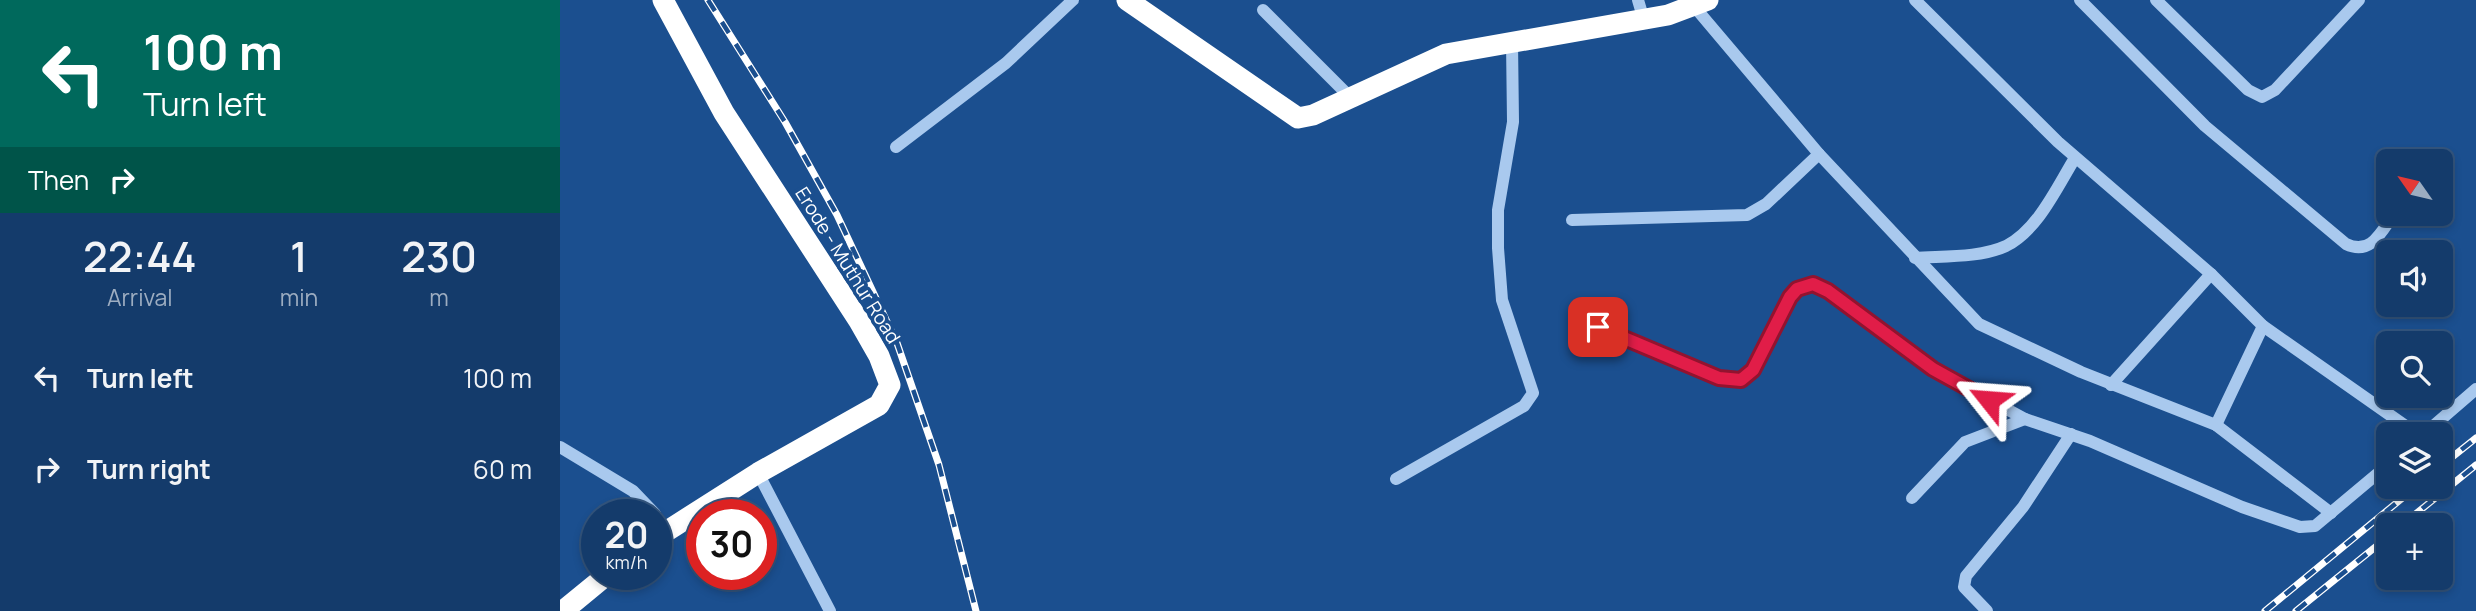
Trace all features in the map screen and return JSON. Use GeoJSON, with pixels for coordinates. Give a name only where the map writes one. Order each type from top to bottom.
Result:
{"type":"FeatureCollection","features":[{"type":"Feature","properties":{"kind":"highway","name":"Erode - Muthur Road"},"geometry":{"type":"LineString","coordinates":[[663,0],[724,113],[859,321],[879,356],[890,385],[879,405],[758,474],[672,518]]}},
{"type":"Feature","properties":{"kind":"highway"},"geometry":{"type":"LineString","coordinates":[[1138,3],[1298,118],[1351,98],[1446,54],[1558,36],[1640,8],[1668,15],[1701,3]]}},
{"type":"Feature","properties":{"kind":"highway"},"geometry":{"type":"LineString","coordinates":[[563,611],[589,590]]}},
{"type":"Feature","properties":{"kind":"street"},"geometry":{"type":"LineString","coordinates":[[896,147],[1006,63],[1073,0]]}},
{"type":"Feature","properties":{"kind":"street"},"geometry":{"type":"LineString","coordinates":[[1915,0],[2076,158],[2211,274],[2263,326],[2400,422]]}},
{"type":"Feature","properties":{"kind":"street"},"geometry":{"type":"LineString","coordinates":[[2080,0],[2205,126],[2346,244],[2356,249],[2370,246],[2385,226]]}},
{"type":"Feature","properties":{"kind":"street"},"geometry":{"type":"LineString","coordinates":[[2157,0],[2248,90],[2262,97],[2275,90],[2359,0]]}},
{"type":"Feature","properties":{"kind":"street"},"geometry":{"type":"LineString","coordinates":[[1701,3],[1819,154],[1979,324],[2000,337],[2216,425],[2331,513]]}},
{"type":"Feature","properties":{"kind":"street"},"geometry":{"type":"LineString","coordinates":[[1262,10],[1351,98]]}},
{"type":"Feature","properties":{"kind":"street"},"geometry":{"type":"LineString","coordinates":[[1396,479],[1524,406],[1533,393],[1502,300],[1498,248],[1498,210],[1513,122],[1512,42]]}},
{"type":"Feature","properties":{"kind":"street"},"geometry":{"type":"LineString","coordinates":[[1572,220],[1747,215],[1766,204],[1819,154]]}},
{"type":"Feature","properties":{"kind":"street"},"geometry":{"type":"LineString","coordinates":[[1915,258],[1989,250],[2014,240],[2037,217],[2076,158]]}},
{"type":"Feature","properties":{"kind":"street"},"geometry":{"type":"LineString","coordinates":[[2111,384],[2211,274]]}},
{"type":"Feature","properties":{"kind":"street"},"geometry":{"type":"LineString","coordinates":[[1598,327],[1719,378],[1741,380],[1753,370],[1790,297],[1797,289],[1813,284],[1828,291],[1933,369],[2025,419],[2071,434],[2242,507],[2300,527],[2315,526],[2376,475]]}},
{"type":"Feature","properties":{"kind":"street"},"geometry":{"type":"LineString","coordinates":[[2216,425],[2263,326]]}},
{"type":"Feature","properties":{"kind":"street"},"geometry":{"type":"LineString","coordinates":[[2438,422],[2476,389]]}},
{"type":"Feature","properties":{"kind":"street"},"geometry":{"type":"LineString","coordinates":[[1912,498],[1965,442],[2025,419]]}},
{"type":"Feature","properties":{"kind":"street"},"geometry":{"type":"LineString","coordinates":[[1987,611],[1964,587],[1966,576],[2022,507],[2071,434]]}},
{"type":"Feature","properties":{"kind":"street"},"geometry":{"type":"LineString","coordinates":[[560,447],[633,491],[639,499]]}},
{"type":"Feature","properties":{"kind":"street"},"geometry":{"type":"LineString","coordinates":[[758,474],[830,611]]}},
{"type":"Feature","properties":{"kind":"railway"},"geometry":{"type":"LineString","coordinates":[[708,0],[785,122],[837,215],[897,343],[939,465],[976,611]]}},
{"type":"Feature","properties":{"kind":"railway"},"geometry":{"type":"LineString","coordinates":[[2453,456],[2476,438]]}},
{"type":"Feature","properties":{"kind":"railway"},"geometry":{"type":"LineString","coordinates":[[2417,513],[2476,465]]}},
{"type":"Feature","properties":{"kind":"railway"},"geometry":{"type":"LineString","coordinates":[[2265,611],[2401,499]]}},
{"type":"Feature","properties":{"kind":"railway"},"geometry":{"type":"LineString","coordinates":[[2296,611],[2376,546]]}},
{"type":"Feature","properties":{"kind":"route"},"geometry":{"type":"LineString","coordinates":[[1598,327],[1719,378],[1741,380],[1753,370],[1790,297],[1797,289],[1813,284],[1828,291],[1933,369],[1989,400]]}}]}
